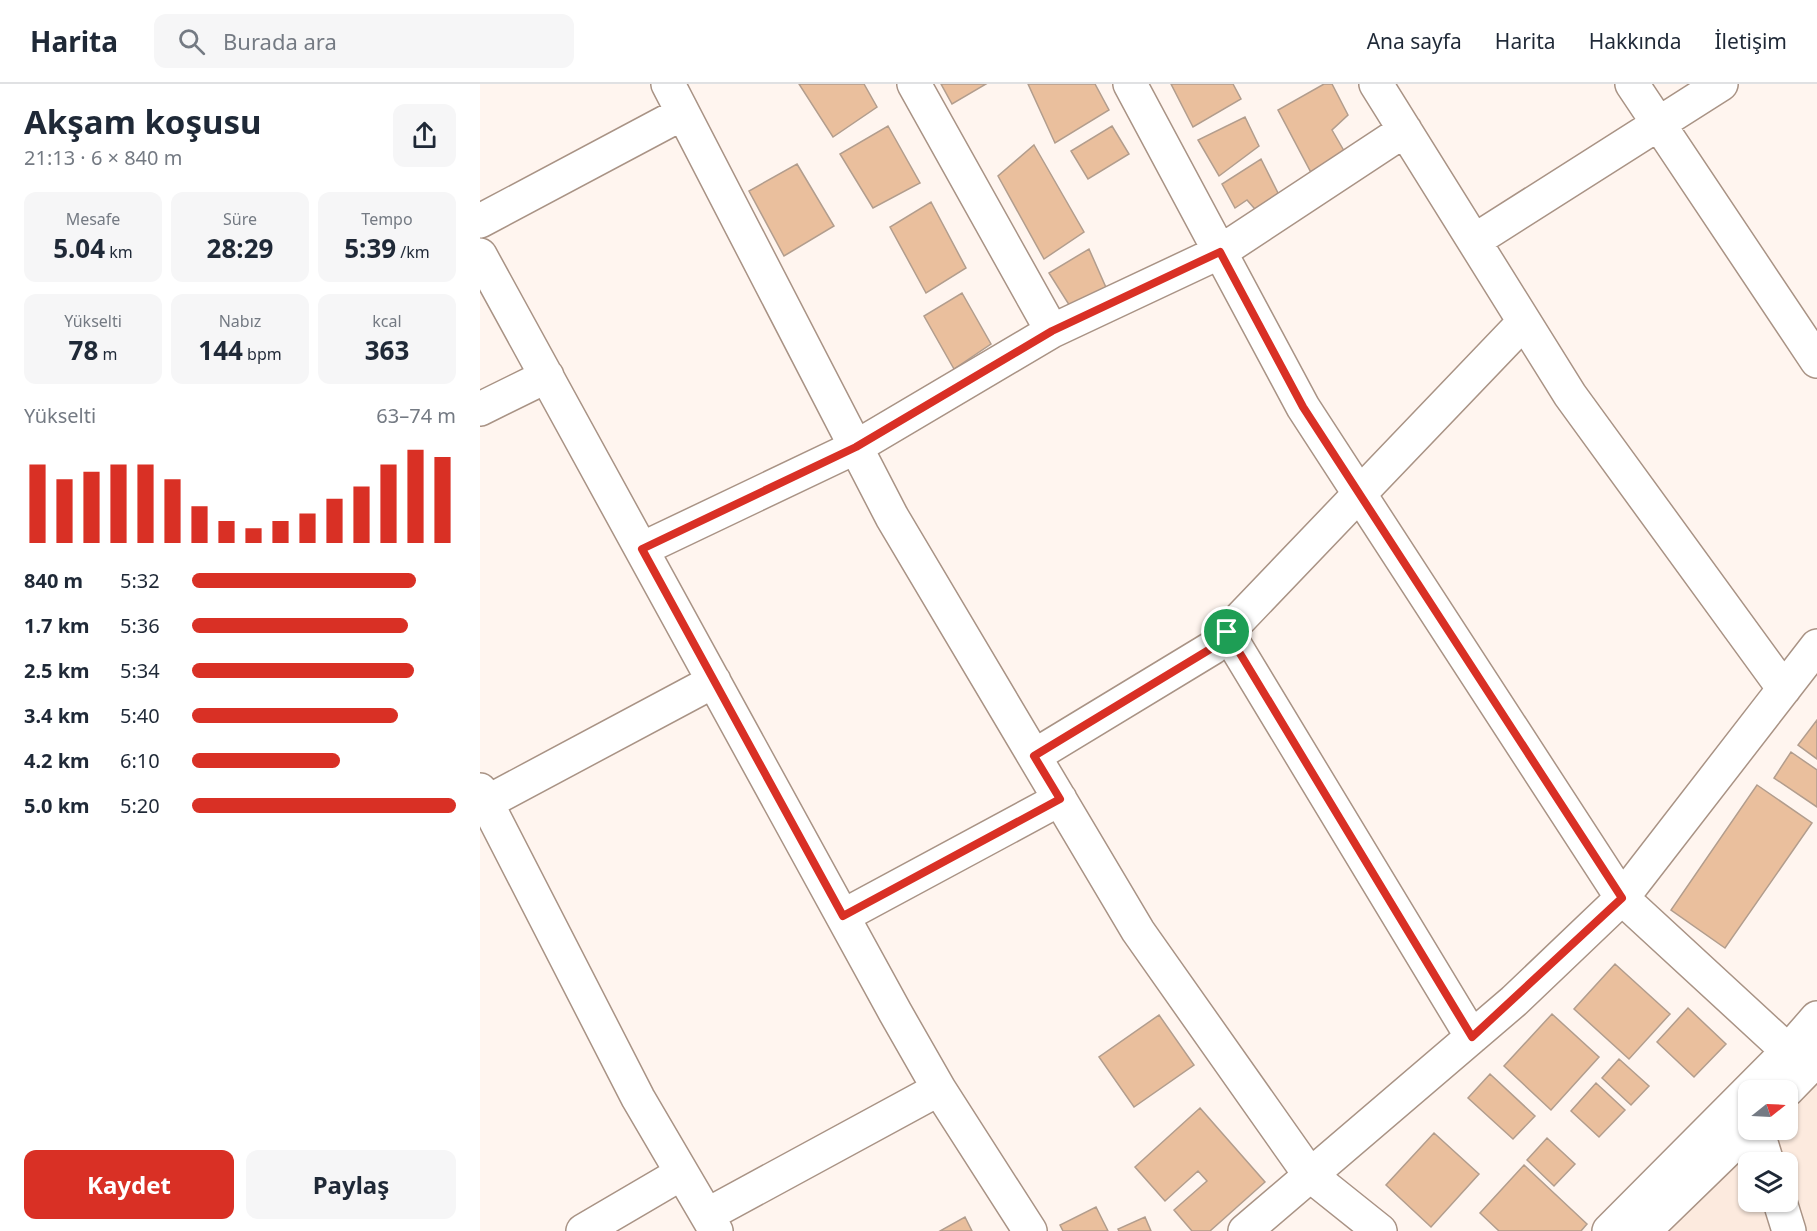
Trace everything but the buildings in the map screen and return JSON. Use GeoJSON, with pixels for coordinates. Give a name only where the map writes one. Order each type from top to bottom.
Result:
{"type":"FeatureCollection","features":[{"type":"Feature","properties":{"kind":"street"},"geometry":{"type":"LineString","coordinates":[[668,84],[891,517],[1138,931],[1310,1175],[1380,1231]]}},
{"type":"Feature","properties":{"kind":"street"},"geometry":{"type":"LineString","coordinates":[[914,84],[1052,331]]}},
{"type":"Feature","properties":{"kind":"street"},"geometry":{"type":"LineString","coordinates":[[1130,84],[1303,407],[1622,898],[1802,1055]]}},
{"type":"Feature","properties":{"kind":"street"},"geometry":{"type":"LineString","coordinates":[[1376,84],[1570,394],[1784,689]]}},
{"type":"Feature","properties":{"kind":"street"},"geometry":{"type":"LineString","coordinates":[[1632,84],[1817,361]]}},
{"type":"Feature","properties":{"kind":"street"},"geometry":{"type":"LineString","coordinates":[[1474,241],[1721,84]]}},
{"type":"Feature","properties":{"kind":"street"},"geometry":{"type":"LineString","coordinates":[[480,221],[683,113]]}},
{"type":"Feature","properties":{"kind":"street"},"geometry":{"type":"LineString","coordinates":[[642,549],[856,447],[1052,331],[1220,252],[1405,130]]}},
{"type":"Feature","properties":{"kind":"street"},"geometry":{"type":"LineString","coordinates":[[480,255],[939,1089],[1030,1231]]}},
{"type":"Feature","properties":{"kind":"street"},"geometry":{"type":"LineString","coordinates":[[1034,756],[1212,648],[1524,322]]}},
{"type":"Feature","properties":{"kind":"street"},"geometry":{"type":"LineString","coordinates":[[480,409],[547,376]]}},
{"type":"Feature","properties":{"kind":"street"},"geometry":{"type":"LineString","coordinates":[[1227,632],[1472,1037]]}},
{"type":"Feature","properties":{"kind":"street"},"geometry":{"type":"LineString","coordinates":[[1245,1231],[1472,1037],[1622,898],[1817,646]]}},
{"type":"Feature","properties":{"kind":"street"},"geometry":{"type":"LineString","coordinates":[[714,681],[482,800],[638,1098],[712,1223],[939,1089]]}},
{"type":"Feature","properties":{"kind":"street"},"geometry":{"type":"LineString","coordinates":[[843,916],[1060,799]]}},
{"type":"Feature","properties":{"kind":"street"},"geometry":{"type":"LineString","coordinates":[[1791,1080],[1817,1018]]}},
{"type":"Feature","properties":{"kind":"street"},"geometry":{"type":"LineString","coordinates":[[1609,1231],[1802,1055]]}},
{"type":"Feature","properties":{"kind":"street"},"geometry":{"type":"LineString","coordinates":[[1644,1231],[1738,1140]]}},
{"type":"Feature","properties":{"kind":"street"},"geometry":{"type":"LineString","coordinates":[[583,1231],[682,1173]]}},
{"type":"Feature","properties":{"kind":"street"},"geometry":{"type":"LineString","coordinates":[[1783,1212],[1789,1231]]}},
{"type":"Feature","properties":{"kind":"shaded area"},"geometry":{"type":"Polygon","coordinates":[[[1817,1043],[1817,1231],[1625,1231],[1738,1139],[1798,1140],[1798,1080],[1794,1080],[1817,1043]]]}},
{"type":"Feature","properties":{"kind":"route"},"geometry":{"type":"LineString","coordinates":[[1220,252],[1303,407],[1622,898],[1514,1001],[1472,1037],[1363,853],[1227,632],[1212,648],[1034,756],[1060,799],[843,916],[642,549],[856,447],[1052,331],[1220,252]]}}]}
